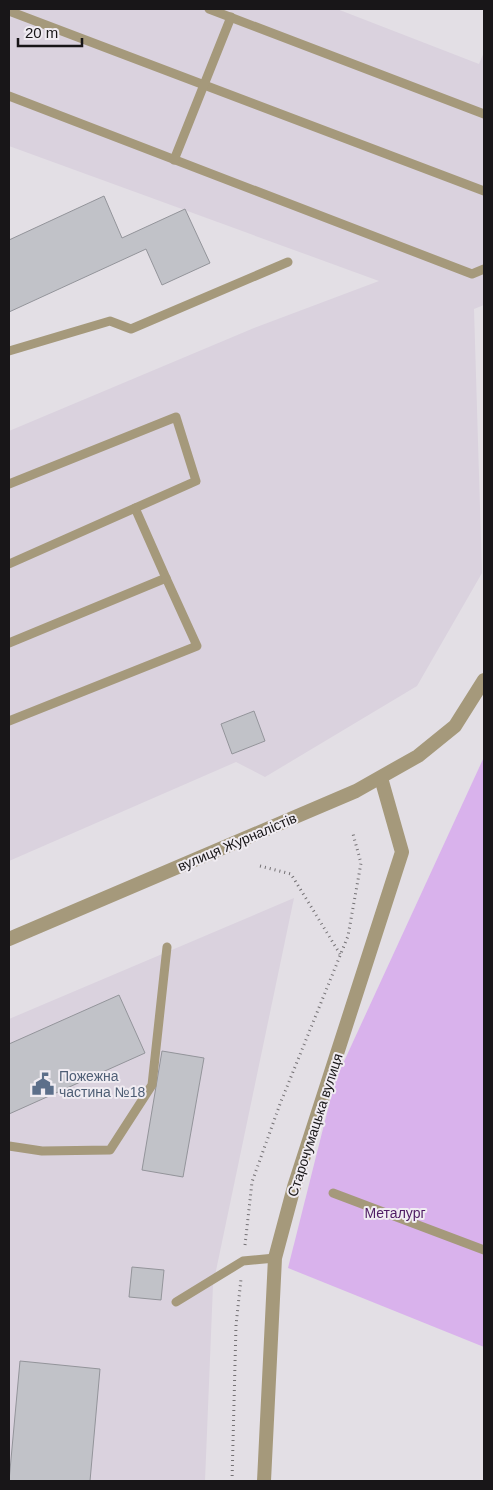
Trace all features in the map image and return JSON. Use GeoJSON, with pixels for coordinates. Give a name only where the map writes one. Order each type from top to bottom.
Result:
{"type":"FeatureCollection","features":[{"type":"Feature","properties":{"kind":"street","name":"вулиця Журналістів"},"geometry":{"type":"LineString","coordinates":[[9,939],[356,791],[381,778],[418,756],[454,726],[484,680]]}},
{"type":"Feature","properties":{"kind":"street","name":"Старочумацька вулиця"},"geometry":{"type":"LineString","coordinates":[[264,1481],[275,1258],[294,1187],[402,852],[381,778]]}},
{"type":"Feature","properties":{"kind":"lane"},"geometry":{"type":"LineString","coordinates":[[209,9],[484,114]]}},
{"type":"Feature","properties":{"kind":"lane"},"geometry":{"type":"LineString","coordinates":[[9,11],[484,191]]}},
{"type":"Feature","properties":{"kind":"lane"},"geometry":{"type":"LineString","coordinates":[[174,160],[231,17]]}},
{"type":"Feature","properties":{"kind":"lane"},"geometry":{"type":"LineString","coordinates":[[9,96],[472,274],[484,269]]}},
{"type":"Feature","properties":{"kind":"lane"},"geometry":{"type":"LineString","coordinates":[[9,351],[110,321],[131,329],[288,262]]}},
{"type":"Feature","properties":{"kind":"lane"},"geometry":{"type":"LineString","coordinates":[[9,484],[176,417],[196,481],[9,564]]}},
{"type":"Feature","properties":{"kind":"lane"},"geometry":{"type":"LineString","coordinates":[[9,721],[197,646],[135,508]]}},
{"type":"Feature","properties":{"kind":"lane"},"geometry":{"type":"LineString","coordinates":[[9,643],[166,578]]}},
{"type":"Feature","properties":{"kind":"lane"},"geometry":{"type":"LineString","coordinates":[[9,1146],[42,1151],[110,1150],[152,1085],[167,947]]}},
{"type":"Feature","properties":{"kind":"lane"},"geometry":{"type":"LineString","coordinates":[[333,1193],[484,1250]]}},
{"type":"Feature","properties":{"kind":"lane"},"geometry":{"type":"LineString","coordinates":[[176,1302],[243,1261],[275,1258]]}},
{"type":"Feature","properties":{"kind":"path"},"geometry":{"type":"LineString","coordinates":[[232,1481],[236,1326],[252,1182],[280,1104],[348,936],[361,863],[353,834]]}},
{"type":"Feature","properties":{"kind":"path"},"geometry":{"type":"LineString","coordinates":[[260,866],[292,874],[341,954]]}},
{"type":"Feature","properties":{"kind":"shaded area"},"geometry":{"type":"Polygon","coordinates":[[[9,9],[337,9],[479,64],[484,52],[484,305],[474,309],[482,573],[417,686],[265,777],[236,762],[9,861],[9,431],[254,328],[379,281],[9,146],[9,9]]]}},
{"type":"Feature","properties":{"kind":"shaded area"},"geometry":{"type":"Polygon","coordinates":[[[294,898],[213,1285],[205,1481],[9,1481],[9,1019],[294,898]]]}},
{"type":"Feature","properties":{"kind":"green space","name":"Металург"},"geometry":{"type":"Polygon","coordinates":[[[484,757],[484,1347],[288,1268],[335,1081],[484,757]]]}},
{"type":"Feature","properties":{"kind":"building"},"geometry":{"type":"Polygon","coordinates":[[[104,196],[122,238],[185,209],[210,263],[162,285],[146,249],[9,312],[9,240],[104,196]]]}},
{"type":"Feature","properties":{"kind":"building"},"geometry":{"type":"Polygon","coordinates":[[[254,711],[265,741],[232,754],[221,724],[254,711]]]}},
{"type":"Feature","properties":{"kind":"building","name":"Пожежна частина №18"},"geometry":{"type":"Polygon","coordinates":[[[119,995],[145,1053],[9,1114],[9,1044],[119,995]]]}},
{"type":"Feature","properties":{"kind":"building"},"geometry":{"type":"Polygon","coordinates":[[[162,1051],[204,1058],[183,1177],[142,1170],[162,1051]]]}},
{"type":"Feature","properties":{"kind":"building"},"geometry":{"type":"Polygon","coordinates":[[[132,1267],[164,1270],[161,1300],[129,1297],[132,1267]]]}},
{"type":"Feature","properties":{"kind":"building"},"geometry":{"type":"Polygon","coordinates":[[[20,1361],[100,1369],[90,1481],[9,1481],[20,1361]]]}},
{"type":"Feature","properties":{"kind":"place","name":"Пожежна частина №18"},"geometry":{"type":"Point","coordinates":[43,1084]}}]}
